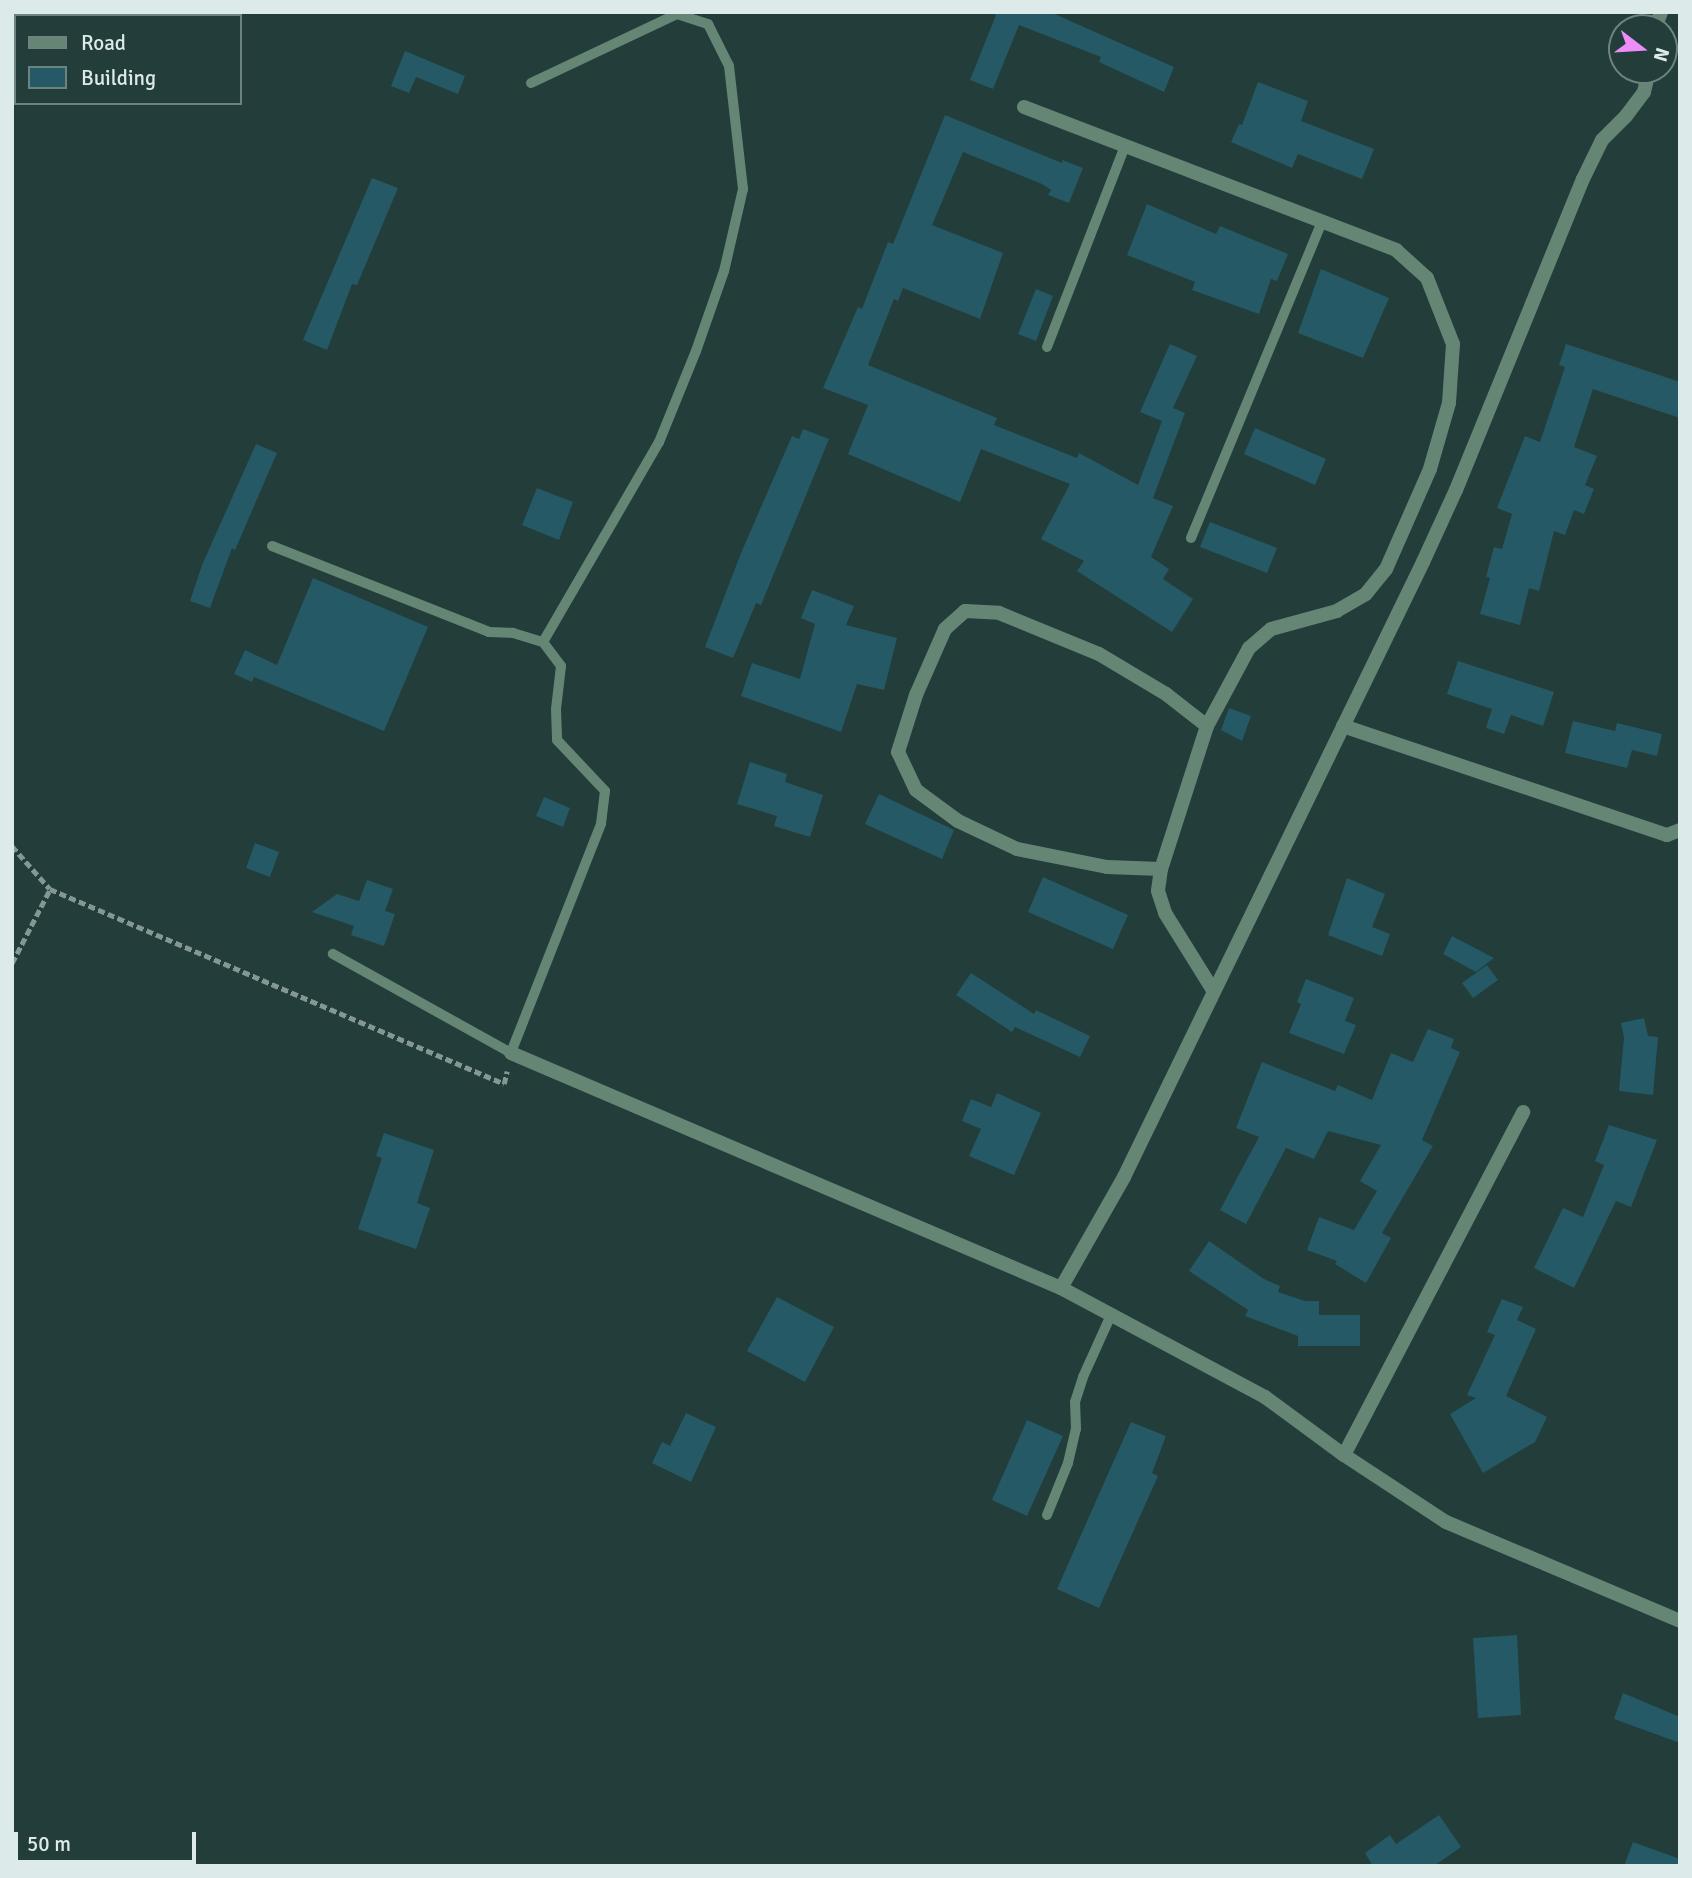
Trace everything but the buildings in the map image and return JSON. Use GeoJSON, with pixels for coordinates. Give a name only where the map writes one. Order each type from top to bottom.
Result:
{"type":"FeatureCollection","features":[{"type":"Feature","properties":{"kind":"street"},"geometry":{"type":"LineString","coordinates":[[1061,1288],[1124,1177],[1456,490],[1583,178],[1602,140],[1626,116],[1644,92],[1645,84]]}},
{"type":"Feature","properties":{"kind":"street"},"geometry":{"type":"LineString","coordinates":[[1024,107],[1396,250],[1427,278],[1453,344],[1449,403],[1430,469],[1386,569],[1366,594],[1337,611],[1271,629],[1256,641],[1230,679],[1207,726],[1161,869],[1158,891],[1165,913],[1213,990]]}},
{"type":"Feature","properties":{"kind":"street"},"geometry":{"type":"LineString","coordinates":[[1161,869],[1107,867],[1017,849],[958,821],[916,790],[898,752],[916,695],[945,629],[965,611],[999,613],[1099,654],[1166,694],[1207,726]]}},
{"type":"Feature","properties":{"kind":"street"},"geometry":{"type":"LineString","coordinates":[[1343,726],[1667,835],[1680,830]]}},
{"type":"Feature","properties":{"kind":"street"},"geometry":{"type":"LineString","coordinates":[[510,1053],[1061,1288],[1265,1397],[1344,1455],[1446,1522],[1680,1621]]}},
{"type":"Feature","properties":{"kind":"street"},"geometry":{"type":"LineString","coordinates":[[1344,1455],[1523,1112]]}},
{"type":"Feature","properties":{"kind":"lane"},"geometry":{"type":"LineString","coordinates":[[531,83],[677,14],[708,24],[729,65],[743,188],[724,271],[696,351],[659,442],[543,642]]}},
{"type":"Feature","properties":{"kind":"lane"},"geometry":{"type":"LineString","coordinates":[[1047,347],[1125,146]]}},
{"type":"Feature","properties":{"kind":"lane"},"geometry":{"type":"LineString","coordinates":[[1191,538],[1322,222]]}},
{"type":"Feature","properties":{"kind":"lane"},"geometry":{"type":"LineString","coordinates":[[272,546],[489,632],[513,633],[543,642],[561,666],[556,709],[557,740],[605,791],[601,824],[510,1053],[333,954]]}},
{"type":"Feature","properties":{"kind":"lane"},"geometry":{"type":"LineString","coordinates":[[1047,1514],[1068,1463],[1076,1429],[1075,1402],[1083,1377],[1111,1315]]}},
{"type":"Feature","properties":{"kind":"path"},"geometry":{"type":"LineString","coordinates":[[12,846],[50,889],[504,1084],[510,1053]]}},
{"type":"Feature","properties":{"kind":"path"},"geometry":{"type":"LineString","coordinates":[[12,963],[50,889]]}}]}
